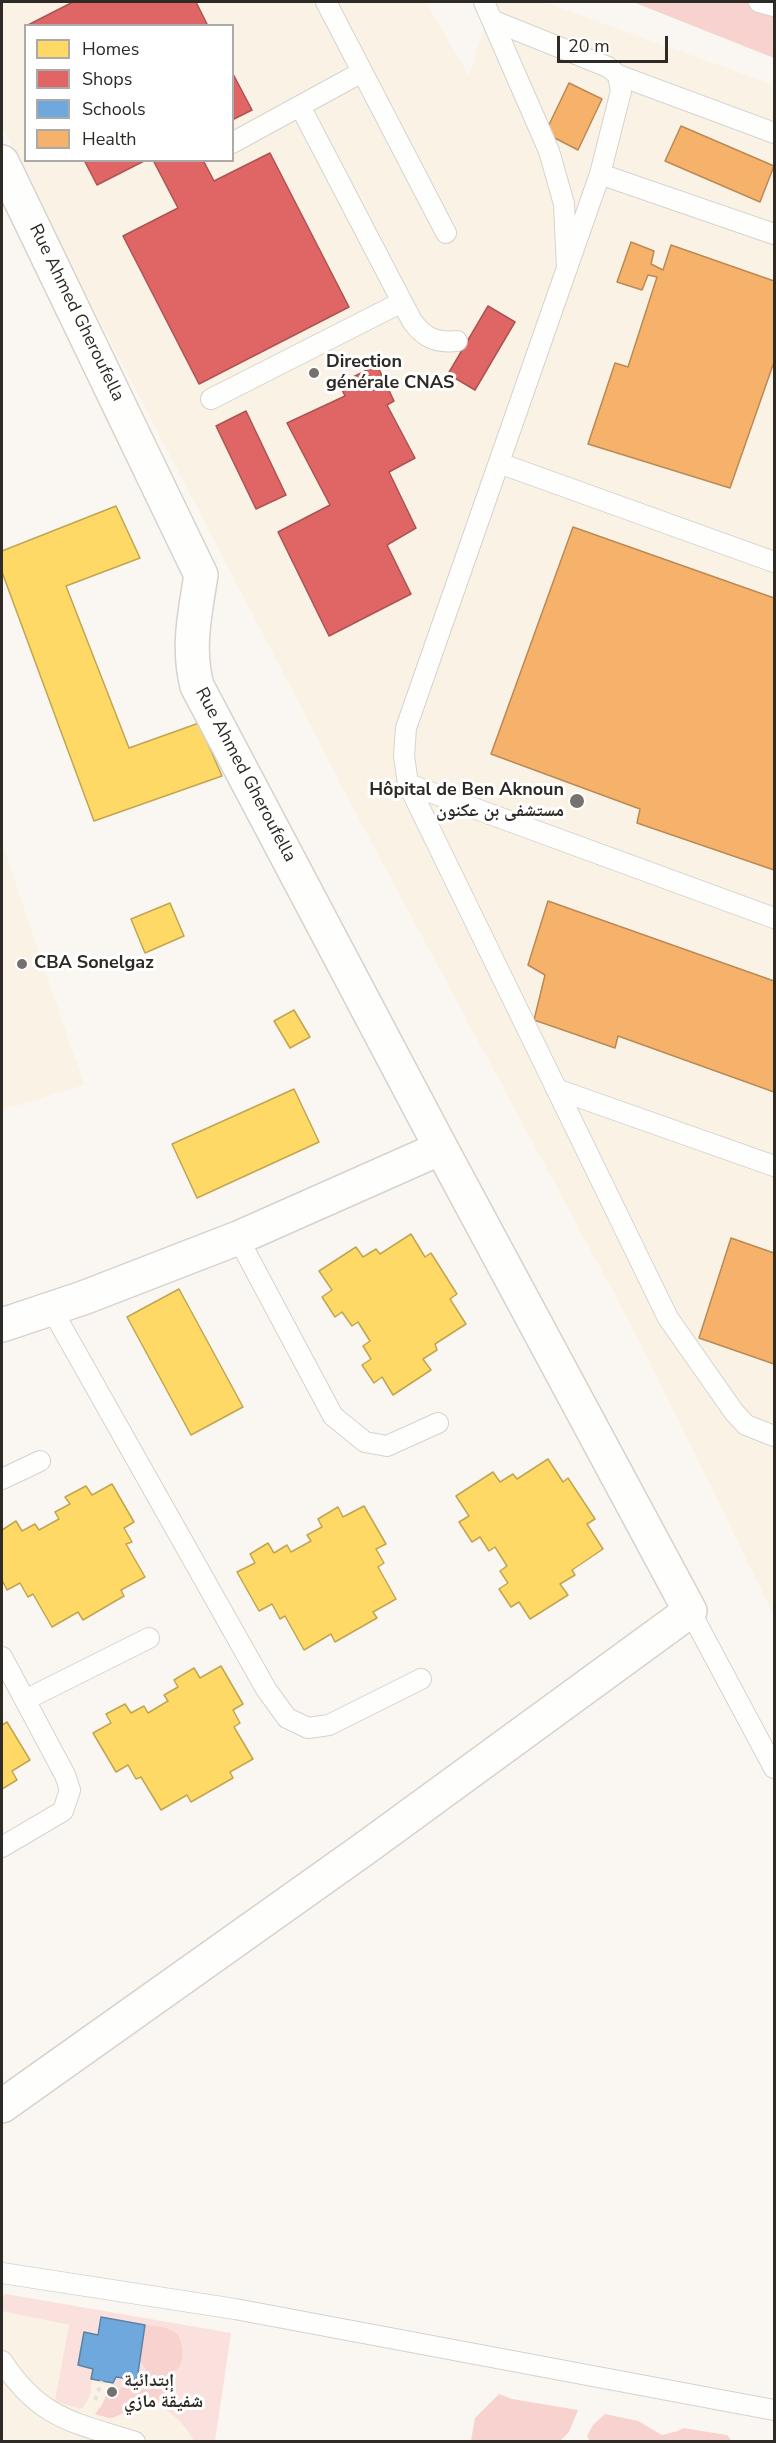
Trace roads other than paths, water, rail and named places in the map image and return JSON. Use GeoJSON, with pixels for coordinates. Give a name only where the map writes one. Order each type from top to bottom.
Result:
{"type":"FeatureCollection","features":[{"type":"Feature","properties":{"kind":"street","name":"Rue Ahmed Gheroufella"},"geometry":{"type":"LineString","coordinates":[[2,162],[12,209],[201,576],[190,649],[197,686],[441,1148],[690,1611]]}},
{"type":"Feature","properties":{"kind":"street"},"geometry":{"type":"LineString","coordinates":[[2,1325],[238,1238],[441,1148]]}},
{"type":"Feature","properties":{"kind":"street"},"geometry":{"type":"LineString","coordinates":[[2,2106],[374,1842],[690,1611]]}},
{"type":"Feature","properties":{"kind":"lane"},"geometry":{"type":"LineString","coordinates":[[326,2],[446,233]]}},
{"type":"Feature","properties":{"kind":"lane"},"geometry":{"type":"LineString","coordinates":[[484,2],[549,151],[564,204],[567,268]]}},
{"type":"Feature","properties":{"kind":"lane"},"geometry":{"type":"LineString","coordinates":[[759,2],[774,6]]}},
{"type":"Feature","properties":{"kind":"lane"},"geometry":{"type":"LineString","coordinates":[[494,21],[608,67],[618,75],[774,133]]}},
{"type":"Feature","properties":{"kind":"lane"},"geometry":{"type":"LineString","coordinates":[[234,142],[362,72]]}},
{"type":"Feature","properties":{"kind":"lane"},"geometry":{"type":"LineString","coordinates":[[618,75],[621,91],[600,174],[406,728],[404,756],[408,784],[668,1318],[734,1412],[746,1425],[774,1436]]}},
{"type":"Feature","properties":{"kind":"lane"},"geometry":{"type":"LineString","coordinates":[[300,106],[402,302],[420,332],[431,339],[444,342],[457,341]]}},
{"type":"Feature","properties":{"kind":"lane"},"geometry":{"type":"LineString","coordinates":[[600,174],[774,234]]}},
{"type":"Feature","properties":{"kind":"lane"},"geometry":{"type":"LineString","coordinates":[[211,399],[402,302]]}},
{"type":"Feature","properties":{"kind":"lane"},"geometry":{"type":"LineString","coordinates":[[499,463],[774,562]]}},
{"type":"Feature","properties":{"kind":"lane"},"geometry":{"type":"LineString","coordinates":[[408,784],[774,918]]}},
{"type":"Feature","properties":{"kind":"lane"},"geometry":{"type":"LineString","coordinates":[[556,1089],[774,1166]]}},
{"type":"Feature","properties":{"kind":"lane"},"geometry":{"type":"LineString","coordinates":[[238,1238],[333,1416],[365,1442],[387,1446],[438,1423]]}},
{"type":"Feature","properties":{"kind":"lane"},"geometry":{"type":"LineString","coordinates":[[51,1308],[266,1689],[287,1718],[308,1728],[329,1725],[421,1679]]}},
{"type":"Feature","properties":{"kind":"lane"},"geometry":{"type":"LineString","coordinates":[[2,1479],[40,1461]]}},
{"type":"Feature","properties":{"kind":"lane"},"geometry":{"type":"LineString","coordinates":[[690,1611],[774,1768]]}},
{"type":"Feature","properties":{"kind":"lane"},"geometry":{"type":"LineString","coordinates":[[25,1700],[149,1638]]}},
{"type":"Feature","properties":{"kind":"lane"},"geometry":{"type":"LineString","coordinates":[[2,1657],[65,1775],[70,1790],[63,1811],[2,1847]]}},
{"type":"Feature","properties":{"kind":"lane"},"geometry":{"type":"LineString","coordinates":[[2,2273],[235,2309],[774,2410]]}},
{"type":"Feature","properties":{"kind":"lane"},"geometry":{"type":"LineString","coordinates":[[2,2361],[23,2389],[47,2409],[69,2421],[135,2442]]}},
{"type":"Feature","properties":{"kind":"place","name":"Direction générale CNAS"},"geometry":{"type":"Point","coordinates":[314,373]}},
{"type":"Feature","properties":{"kind":"place","name":"Hôpital de Ben Aknoun مستشفى بن عكنون"},"geometry":{"type":"Point","coordinates":[577,801]}},
{"type":"Feature","properties":{"kind":"place","name":"CBA Sonelgaz"},"geometry":{"type":"Point","coordinates":[22,964]}},
{"type":"Feature","properties":{"kind":"place","name":"إبتدائية شفيقة مازي"},"geometry":{"type":"Point","coordinates":[112,2392]}}]}
